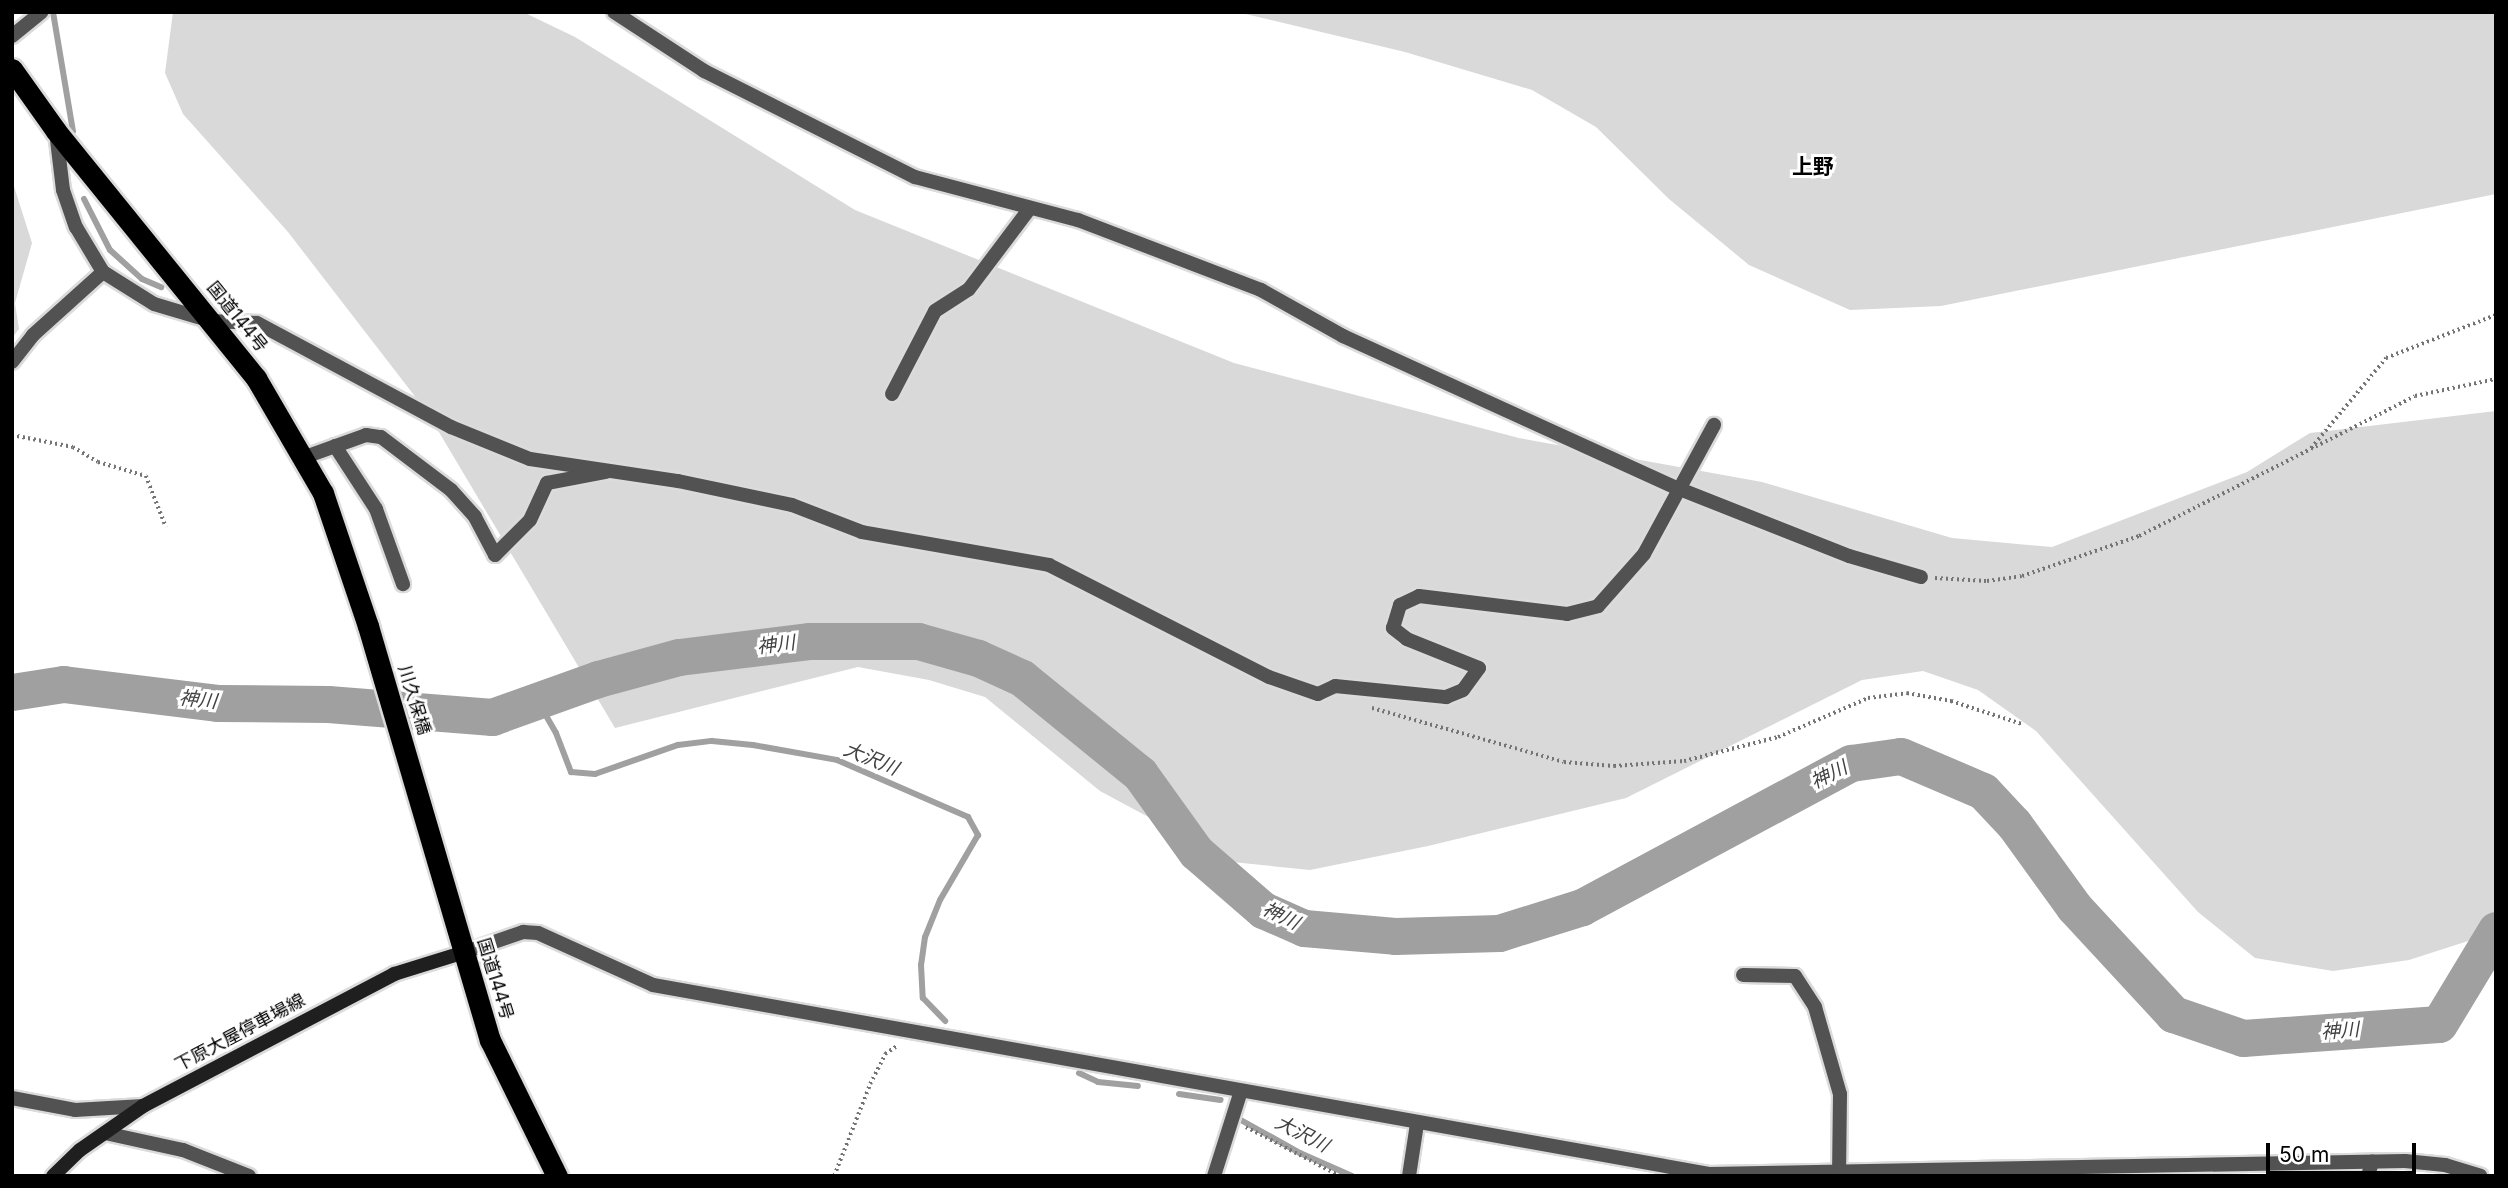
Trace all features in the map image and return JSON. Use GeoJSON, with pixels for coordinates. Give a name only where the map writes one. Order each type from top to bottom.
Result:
{"type":"FeatureCollection","features":[{"type":"Feature","properties":{"kind":"highway","name":"国道144号"},"geometry":{"type":"LineString","coordinates":[[12,69],[56,131],[256,378],[305,457],[323,493],[368,626]]}},
{"type":"Feature","properties":{"kind":"highway","name":"川久保橋"},"geometry":{"type":"LineString","coordinates":[[368,626],[416,786]]}},
{"type":"Feature","properties":{"kind":"highway","name":"国道144号"},"geometry":{"type":"LineString","coordinates":[[416,786],[462,953],[510,1087],[557,1176]]}},
{"type":"Feature","properties":{"kind":"main road","name":"下原大屋停車場線"},"geometry":{"type":"LineString","coordinates":[[53,1176],[143,1106],[394,974],[462,953]]}},
{"type":"Feature","properties":{"kind":"street"},"geometry":{"type":"LineString","coordinates":[[12,36],[43,12]]}},
{"type":"Feature","properties":{"kind":"street"},"geometry":{"type":"LineString","coordinates":[[614,12],[704,71],[915,177],[1079,220],[1261,290],[1343,336],[1678,488],[1849,556],[1921,577]]}},
{"type":"Feature","properties":{"kind":"street"},"geometry":{"type":"LineString","coordinates":[[56,131],[63,190],[76,227],[103,272],[154,304],[211,321],[257,323],[493,447],[530,459],[616,470],[792,505],[863,532],[1049,565],[1269,677],[1318,694],[1335,685],[1446,697],[1463,690],[1479,668],[1407,639],[1393,628],[1400,605],[1419,596],[1567,614],[1598,606],[1644,554],[1714,425]]}},
{"type":"Feature","properties":{"kind":"street"},"geometry":{"type":"LineString","coordinates":[[892,394],[935,311],[969,289],[1030,208]]}},
{"type":"Feature","properties":{"kind":"street"},"geometry":{"type":"LineString","coordinates":[[12,362],[33,335],[103,272]]}},
{"type":"Feature","properties":{"kind":"street"},"geometry":{"type":"LineString","coordinates":[[305,457],[366,435],[381,437],[451,490],[475,517],[495,555],[530,520],[547,483],[616,470]]}},
{"type":"Feature","properties":{"kind":"street"},"geometry":{"type":"LineString","coordinates":[[335,446],[376,509],[403,584]]}},
{"type":"Feature","properties":{"kind":"street"},"geometry":{"type":"LineString","coordinates":[[462,953],[523,932],[538,933],[653,985],[1416,1124],[1710,1174],[2370,1169],[2445,1164],[2480,1176]]}},
{"type":"Feature","properties":{"kind":"street"},"geometry":{"type":"LineString","coordinates":[[1743,975],[1795,976],[1815,1007],[1840,1094],[1839,1173]]}},
{"type":"Feature","properties":{"kind":"street"},"geometry":{"type":"LineString","coordinates":[[1214,1176],[1241,1091]]}},
{"type":"Feature","properties":{"kind":"street"},"geometry":{"type":"LineString","coordinates":[[12,1098],[75,1110],[143,1106]]}},
{"type":"Feature","properties":{"kind":"street"},"geometry":{"type":"LineString","coordinates":[[1409,1176],[1416,1124]]}},
{"type":"Feature","properties":{"kind":"street"},"geometry":{"type":"LineString","coordinates":[[105,1133],[183,1150],[249,1176]]}},
{"type":"Feature","properties":{"kind":"path"},"geometry":{"type":"LineString","coordinates":[[2309,450],[2386,358],[2496,315]]}},
{"type":"Feature","properties":{"kind":"path"},"geometry":{"type":"LineString","coordinates":[[1921,577],[1987,581],[2022,576],[2140,536],[2415,396],[2496,379]]}},
{"type":"Feature","properties":{"kind":"path"},"geometry":{"type":"LineString","coordinates":[[12,435],[73,447],[98,463],[146,476],[166,527]]}},
{"type":"Feature","properties":{"kind":"path"},"geometry":{"type":"LineString","coordinates":[[1368,707],[1564,762],[1614,766],[1684,761],[1778,737],[1868,698],[1907,693],[1951,701],[2022,724]]}},
{"type":"Feature","properties":{"kind":"path"},"geometry":{"type":"LineString","coordinates":[[834,1176],[870,1084],[885,1054],[900,1044]]}},
{"type":"Feature","properties":{"kind":"path"},"geometry":{"type":"LineString","coordinates":[[1233,1121],[1340,1176]]}},
{"type":"Feature","properties":{"kind":"shaded area"},"geometry":{"type":"Polygon","coordinates":[[[173,12],[523,12],[575,37],[855,210],[1234,363],[1519,438],[1762,482],[1952,538],[2052,547],[2247,472],[2310,433],[2496,411],[2496,932],[2409,960],[2333,971],[2255,958],[2198,912],[2036,731],[1978,690],[1923,671],[1862,680],[1626,798],[1428,846],[1310,870],[1232,862],[1100,791],[985,697],[929,680],[858,667],[615,728],[427,412],[288,232],[183,114],[165,73],[173,12]]]}},
{"type":"Feature","properties":{"kind":"shaded area"},"geometry":{"type":"Polygon","coordinates":[[[1237,12],[2496,12],[2496,194],[1941,306],[1850,310],[1749,265],[1669,199],[1596,127],[1532,90],[1405,52],[1237,12]]]}},
{"type":"Feature","properties":{"kind":"shaded area"},"geometry":{"type":"Polygon","coordinates":[[[12,180],[32,243],[15,303],[19,329],[12,338],[12,180]]]}},
{"type":"Feature","properties":{"kind":"waterway"},"geometry":{"type":"LineString","coordinates":[[53,12],[73,131]]}},
{"type":"Feature","properties":{"kind":"waterway"},"geometry":{"type":"LineString","coordinates":[[84,199],[110,250],[142,279],[161,287]]}},
{"type":"Feature","properties":{"kind":"waterway","name":"神川"},"geometry":{"type":"LineString","coordinates":[[12,692],[63,684],[217,703],[328,704],[492,717],[598,679],[679,657],[810,641],[918,641],[978,658],[1022,678],[1140,774],[1196,852],[1263,910],[1304,928],[1395,936],[1499,933],[1582,907],[1851,763],[1901,756],[1983,791],[2014,824],[2074,907],[2173,1014],[2243,1038],[2439,1024],[2496,930]]}},
{"type":"Feature","properties":{"kind":"waterway","name":"大沢川"},"geometry":{"type":"LineString","coordinates":[[537,700],[556,733],[571,772],[595,774],[678,745],[712,741],[753,745],[837,760],[968,817],[978,835],[940,900],[925,937],[921,965],[923,998],[945,1021]]}},
{"type":"Feature","properties":{"kind":"waterway","name":"大沢川"},"geometry":{"type":"LineString","coordinates":[[1079,1073],[1098,1082],[1138,1086]]}},
{"type":"Feature","properties":{"kind":"waterway","name":"大沢川"},"geometry":{"type":"LineString","coordinates":[[1179,1094],[1221,1100]]}},
{"type":"Feature","properties":{"kind":"waterway","name":"大沢川"},"geometry":{"type":"LineString","coordinates":[[1239,1119],[1300,1153],[1352,1176]]}},
{"type":"Feature","properties":{"kind":"district","name":"上野"},"geometry":{"type":"Point","coordinates":[1813,167]}}]}
